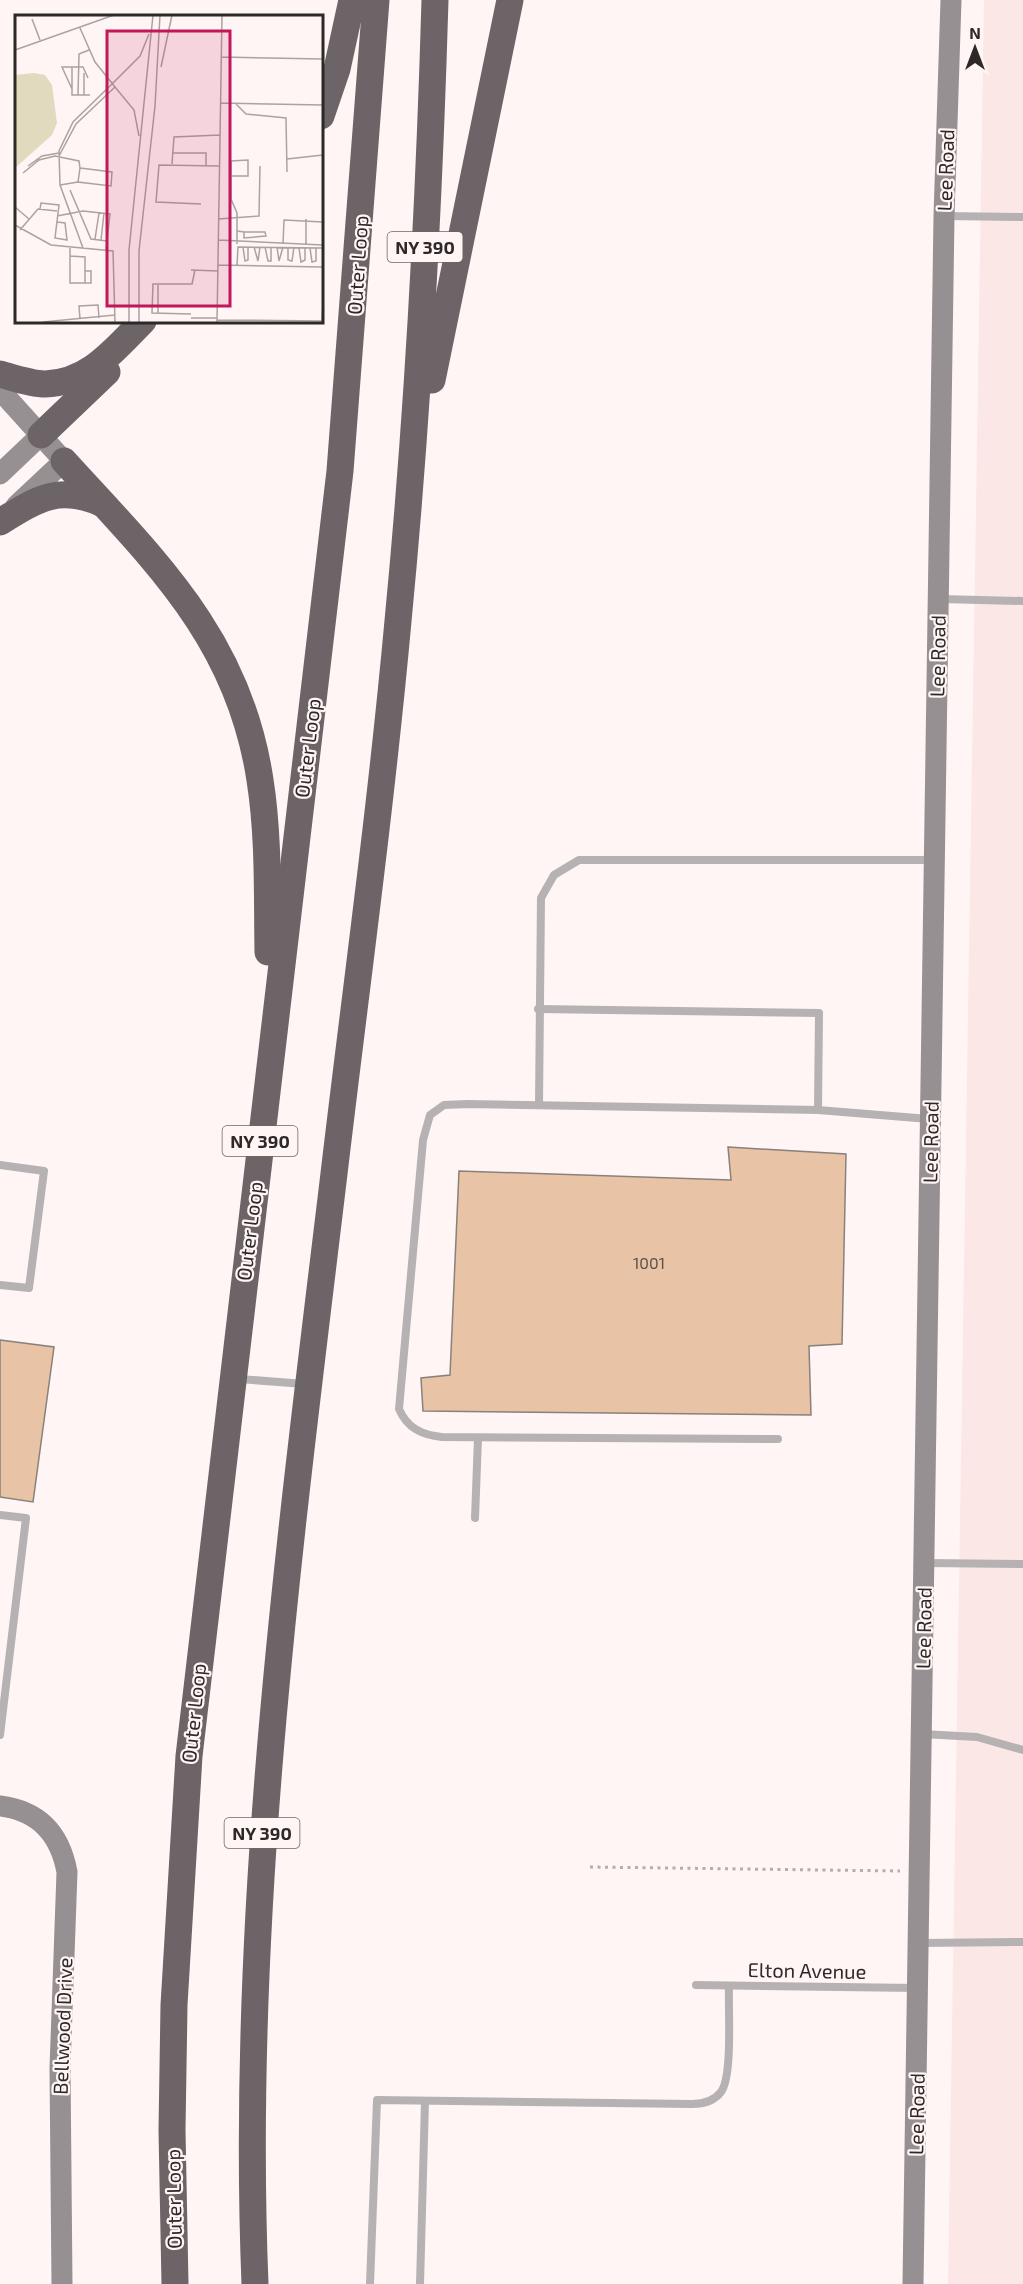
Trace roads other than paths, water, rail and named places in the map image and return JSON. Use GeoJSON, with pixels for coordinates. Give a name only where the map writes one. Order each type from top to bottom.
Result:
{"type":"FeatureCollection","features":[{"type":"Feature","properties":{"kind":"highway"},"geometry":{"type":"LineString","coordinates":[[322,113],[337,69],[352,0]]}},
{"type":"Feature","properties":{"kind":"highway","name":"Outer Loop"},"geometry":{"type":"LineString","coordinates":[[175,2284],[172,2130],[180,1870],[194,1694],[341,460],[376,0]]}},
{"type":"Feature","properties":{"kind":"highway","name":"NY 390"},"geometry":{"type":"LineString","coordinates":[[255,2284],[252,2138],[259,1878],[273,1702],[386,741],[409,493],[428,193],[435,0]]}},
{"type":"Feature","properties":{"kind":"highway"},"geometry":{"type":"LineString","coordinates":[[409,493],[510,0]]}},
{"type":"Feature","properties":{"kind":"highway"},"geometry":{"type":"LineString","coordinates":[[0,374],[43,384],[76,379],[99,364],[142,322]]}},
{"type":"Feature","properties":{"kind":"highway"},"geometry":{"type":"LineString","coordinates":[[41,435],[159,322]]}},
{"type":"Feature","properties":{"kind":"highway"},"geometry":{"type":"LineString","coordinates":[[64,461],[166,575],[200,619],[222,657],[247,721],[260,777],[266,840],[268,998],[266,1090]]}},
{"type":"Feature","properties":{"kind":"highway"},"geometry":{"type":"LineString","coordinates":[[0,521],[47,496],[74,495],[104,505]]}},
{"type":"Feature","properties":{"kind":"street","name":"Lee Road"},"geometry":{"type":"LineString","coordinates":[[913,2284],[944,216],[951,0]]}},
{"type":"Feature","properties":{"kind":"street"},"geometry":{"type":"LineString","coordinates":[[0,390],[64,461],[0,521]]}},
{"type":"Feature","properties":{"kind":"street"},"geometry":{"type":"LineString","coordinates":[[0,474],[41,435]]}},
{"type":"Feature","properties":{"kind":"street","name":"Bellwood Drive"},"geometry":{"type":"LineString","coordinates":[[0,1806],[26,1813],[48,1827],[62,1850],[67,1872],[60,2068],[62,2284]]}},
{"type":"Feature","properties":{"kind":"lane"},"geometry":{"type":"LineString","coordinates":[[944,216],[1023,217]]}},
{"type":"Feature","properties":{"kind":"lane"},"geometry":{"type":"LineString","coordinates":[[938,599],[1023,601]]}},
{"type":"Feature","properties":{"kind":"lane"},"geometry":{"type":"LineString","coordinates":[[539,1105],[538,1009],[541,898],[554,875],[579,860],[934,860]]}},
{"type":"Feature","properties":{"kind":"lane"},"geometry":{"type":"LineString","coordinates":[[538,1009],[819,1013],[818,1110]]}},
{"type":"Feature","properties":{"kind":"lane"},"geometry":{"type":"LineString","coordinates":[[778,1439],[428,1436],[404,1421],[399,1409],[423,1140],[430,1115],[444,1105],[539,1105],[818,1110],[931,1119]]}},
{"type":"Feature","properties":{"kind":"lane"},"geometry":{"type":"LineString","coordinates":[[0,1165],[44,1171],[29,1288],[0,1285]]}},
{"type":"Feature","properties":{"kind":"lane"},"geometry":{"type":"LineString","coordinates":[[231,1378],[309,1384]]}},
{"type":"Feature","properties":{"kind":"lane"},"geometry":{"type":"LineString","coordinates":[[475,1518],[478,1438]]}},
{"type":"Feature","properties":{"kind":"lane"},"geometry":{"type":"LineString","coordinates":[[0,1515],[26,1518],[0,1734]]}},
{"type":"Feature","properties":{"kind":"lane"},"geometry":{"type":"LineString","coordinates":[[924,1563],[1023,1564]]}},
{"type":"Feature","properties":{"kind":"lane"},"geometry":{"type":"LineString","coordinates":[[922,1734],[977,1737],[1023,1750]]}},
{"type":"Feature","properties":{"kind":"lane"},"geometry":{"type":"LineString","coordinates":[[919,1942],[1023,1942]]}},
{"type":"Feature","properties":{"kind":"lane","name":"Elton Avenue"},"geometry":{"type":"LineString","coordinates":[[696,1985],[918,1989]]}},
{"type":"Feature","properties":{"kind":"lane"},"geometry":{"type":"LineString","coordinates":[[370,2284],[377,2100],[692,2104],[708,2102],[720,2094],[726,2079],[729,1986]]}},
{"type":"Feature","properties":{"kind":"lane"},"geometry":{"type":"LineString","coordinates":[[420,2284],[425,2101]]}}]}
